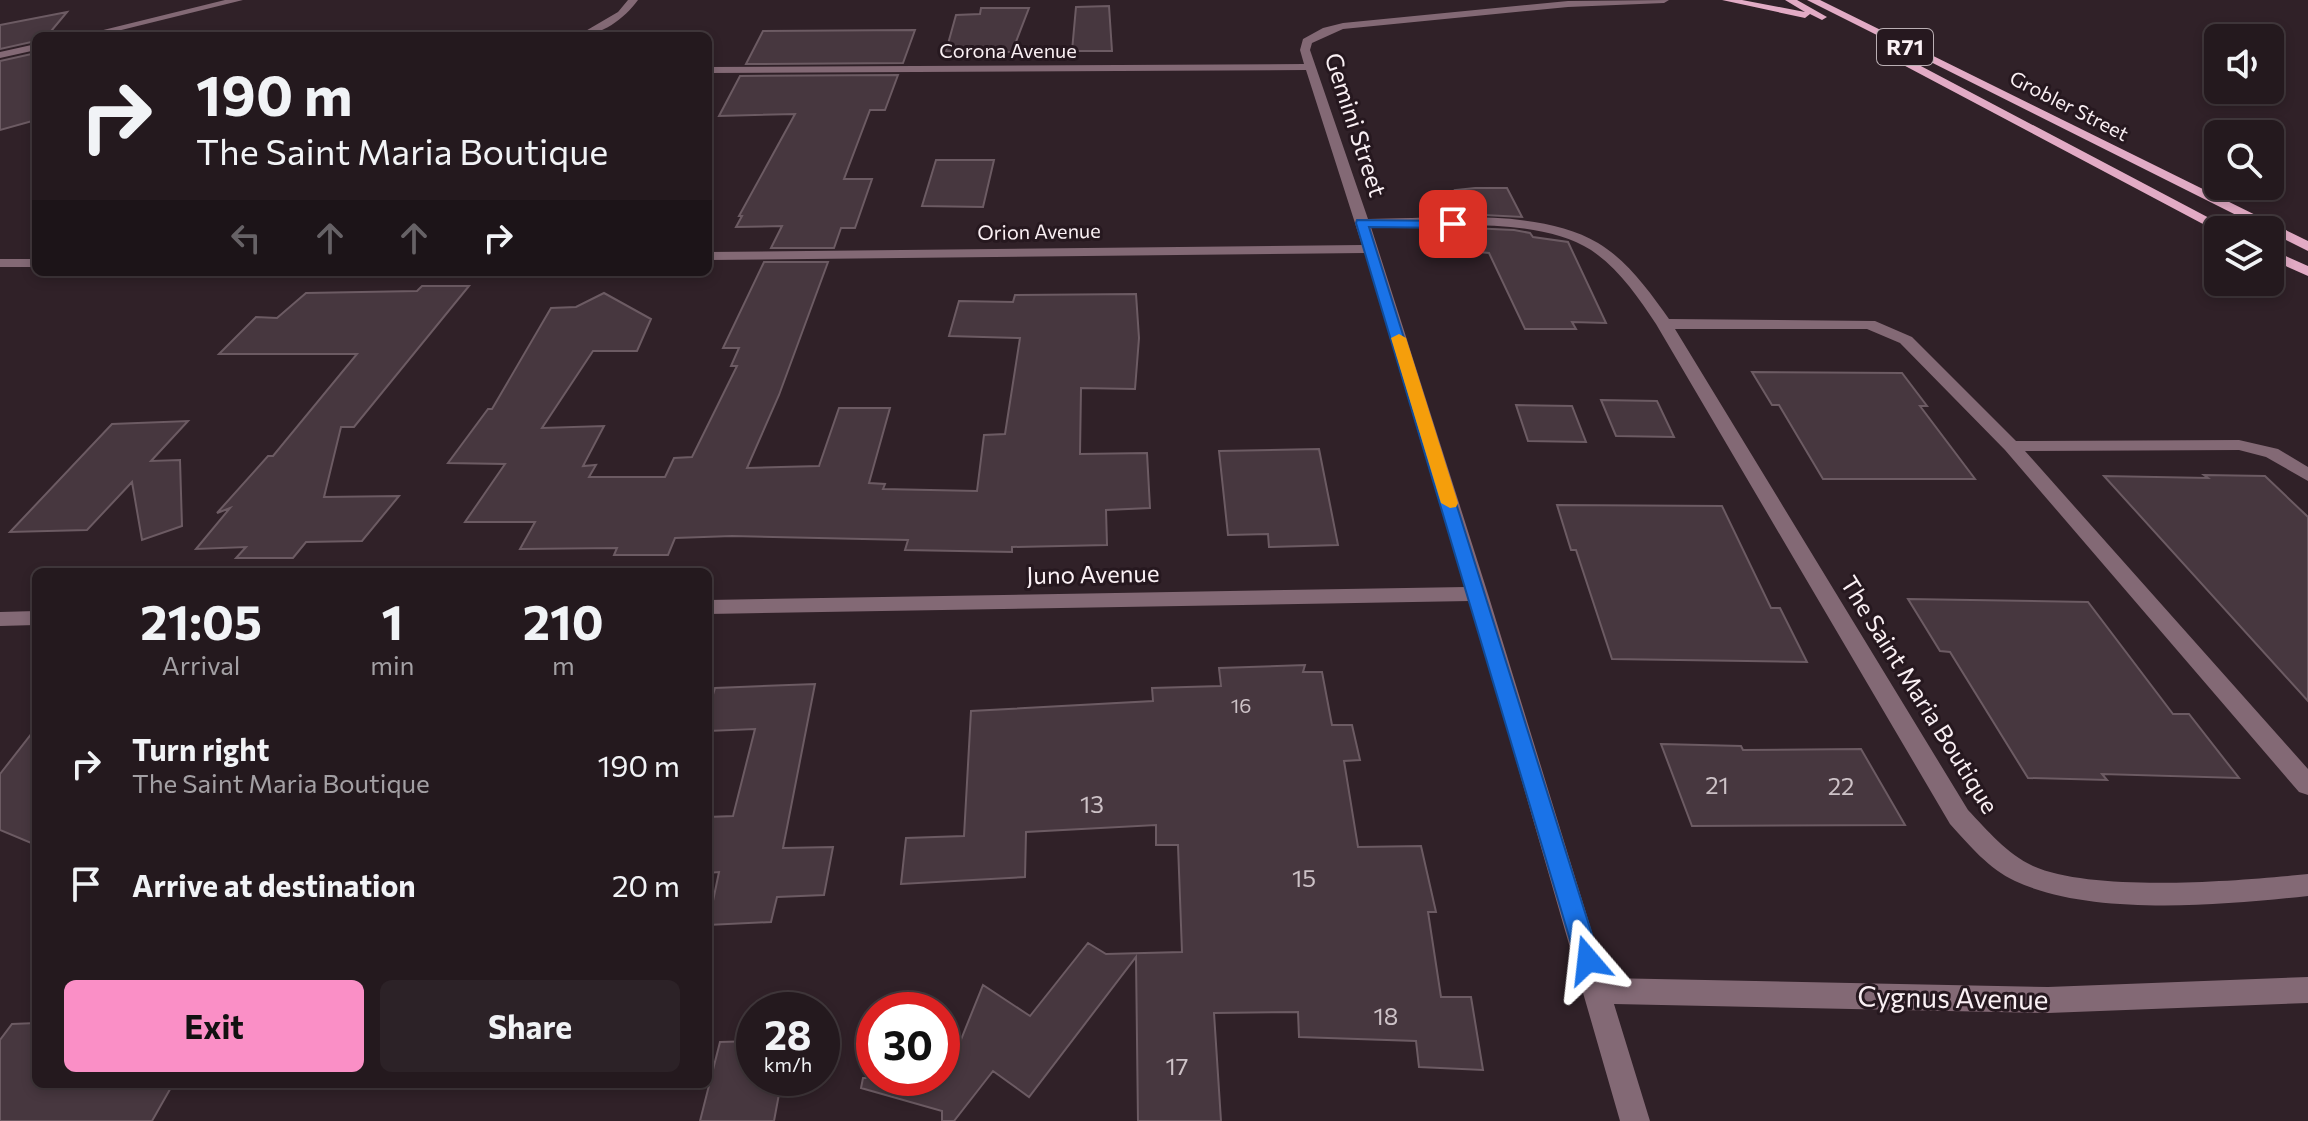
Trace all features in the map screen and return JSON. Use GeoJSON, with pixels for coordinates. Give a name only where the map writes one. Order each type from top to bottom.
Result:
{"type":"FeatureCollection","features":[{"type":"Feature","properties":{"kind":"main road"},"geometry":{"type":"LineString","coordinates":[[1727,0],[1777,8],[1832,23]]}},
{"type":"Feature","properties":{"kind":"main road","name":"R71"},"geometry":{"type":"LineString","coordinates":[[1790,0],[1873,44]]}},
{"type":"Feature","properties":{"kind":"main road","name":"Grobler Street"},"geometry":{"type":"LineString","coordinates":[[1812,0],[2308,247]]}},
{"type":"Feature","properties":{"kind":"main road"},"geometry":{"type":"LineString","coordinates":[[1847,1],[1850,20]]}},
{"type":"Feature","properties":{"kind":"main road","name":"Grobler Street"},"geometry":{"type":"LineString","coordinates":[[1886,52],[2204,219]]}},
{"type":"Feature","properties":{"kind":"main road"},"geometry":{"type":"LineString","coordinates":[[2284,260],[2308,272]]}},
{"type":"Feature","properties":{"kind":"street"},"geometry":{"type":"LineString","coordinates":[[101,32],[238,0]]}},
{"type":"Feature","properties":{"kind":"street"},"geometry":{"type":"LineString","coordinates":[[589,32],[622,14],[633,0]]}},
{"type":"Feature","properties":{"kind":"street","name":"Gemini Street"},"geometry":{"type":"LineString","coordinates":[[1635,1121],[1478,594],[1371,249],[1305,50],[1307,41],[1327,30],[1343,26],[1568,4],[1664,0]]}},
{"type":"Feature","properties":{"kind":"street"},"geometry":{"type":"LineString","coordinates":[[0,55],[32,48]]}},
{"type":"Feature","properties":{"kind":"street","name":"Corona Avenue"},"geometry":{"type":"LineString","coordinates":[[712,70],[1309,67]]}},
{"type":"Feature","properties":{"kind":"street","name":"The Saint Maria Boutique"},"geometry":{"type":"LineString","coordinates":[[1362,223],[1513,225],[1567,234],[1599,250],[1624,270],[1664,324],[1959,817],[1998,856],[2024,874],[2057,886],[2100,890],[2221,890],[2308,885]]}},
{"type":"Feature","properties":{"kind":"street","name":"Orion Avenue"},"geometry":{"type":"LineString","coordinates":[[712,256],[1371,249]]}},
{"type":"Feature","properties":{"kind":"street"},"geometry":{"type":"LineString","coordinates":[[0,263],[32,263]]}},
{"type":"Feature","properties":{"kind":"street"},"geometry":{"type":"LineString","coordinates":[[1664,324],[1869,324],[1906,340],[2011,446],[2308,785]]}},
{"type":"Feature","properties":{"kind":"street"},"geometry":{"type":"LineString","coordinates":[[2011,446],[2239,445],[2272,453],[2308,475]]}},
{"type":"Feature","properties":{"kind":"street","name":"Juno Avenue"},"geometry":{"type":"LineString","coordinates":[[712,607],[1478,594]]}},
{"type":"Feature","properties":{"kind":"street"},"geometry":{"type":"LineString","coordinates":[[0,619],[32,618]]}},
{"type":"Feature","properties":{"kind":"street","name":"Cygnus Avenue"},"geometry":{"type":"LineString","coordinates":[[1597,991],[2048,1000],[2308,990]]}},
{"type":"Feature","properties":{"kind":"building"},"geometry":{"type":"Polygon","coordinates":[[[1109,6],[1112,51],[1072,51],[1076,7],[1109,6]]]}},
{"type":"Feature","properties":{"kind":"building"},"geometry":{"type":"Polygon","coordinates":[[[981,8],[1029,8],[1012,52],[946,51],[956,15],[980,14],[981,8]]]}},
{"type":"Feature","properties":{"kind":"building"},"geometry":{"type":"Polygon","coordinates":[[[67,12],[50,32],[32,32],[32,42],[0,49],[0,25],[67,12]]]}},
{"type":"Feature","properties":{"kind":"building"},"geometry":{"type":"Polygon","coordinates":[[[915,30],[903,63],[746,64],[763,31],[915,30]]]}},
{"type":"Feature","properties":{"kind":"building"},"geometry":{"type":"Polygon","coordinates":[[[32,54],[32,121],[0,130],[0,61],[32,54]]]}},
{"type":"Feature","properties":{"kind":"building"},"geometry":{"type":"Polygon","coordinates":[[[898,75],[885,110],[870,110],[844,179],[872,179],[855,228],[841,228],[834,248],[771,248],[782,226],[736,227],[742,216],[739,216],[795,114],[719,116],[740,76],[898,75]]]}},
{"type":"Feature","properties":{"kind":"building"},"geometry":{"type":"Polygon","coordinates":[[[936,160],[994,160],[983,207],[922,206],[936,160]]]}},
{"type":"Feature","properties":{"kind":"building"},"geometry":{"type":"Polygon","coordinates":[[[1507,188],[1522,217],[1465,214],[1455,190],[1507,188]]]}},
{"type":"Feature","properties":{"kind":"building"},"geometry":{"type":"Polygon","coordinates":[[[1470,228],[1514,230],[1530,233],[1533,237],[1568,242],[1606,323],[1572,322],[1576,329],[1525,329],[1489,253],[1479,252],[1470,228]]]}},
{"type":"Feature","properties":{"kind":"building"},"geometry":{"type":"Polygon","coordinates":[[[764,262],[828,262],[779,395],[747,468],[819,466],[839,408],[890,408],[869,483],[885,484],[883,489],[977,491],[984,435],[1005,434],[1020,338],[949,336],[959,301],[1013,302],[1015,295],[1136,294],[1139,338],[1135,389],[1081,388],[1080,454],[1147,453],[1150,508],[1106,510],[1107,545],[1012,547],[1012,552],[905,550],[908,540],[732,536],[675,538],[668,555],[614,555],[617,548],[520,549],[535,522],[465,522],[505,464],[448,463],[488,409],[492,409],[551,308],[576,307],[604,293],[651,319],[637,351],[593,351],[542,428],[604,426],[583,466],[596,465],[589,477],[665,477],[674,458],[692,457],[737,366],[731,366],[739,348],[723,348],[764,262]]]}},
{"type":"Feature","properties":{"kind":"building"},"geometry":{"type":"Polygon","coordinates":[[[422,286],[469,286],[354,427],[341,427],[324,497],[399,496],[362,541],[306,542],[293,558],[236,558],[246,547],[196,549],[230,508],[217,513],[268,456],[273,456],[357,354],[219,354],[256,317],[277,318],[306,293],[417,291],[422,286]]]}},
{"type":"Feature","properties":{"kind":"building"},"geometry":{"type":"Polygon","coordinates":[[[1752,372],[1902,373],[1927,406],[1920,406],[1975,479],[1823,479],[1779,405],[1772,405],[1752,372]]]}},
{"type":"Feature","properties":{"kind":"building"},"geometry":{"type":"Polygon","coordinates":[[[1601,400],[1657,401],[1674,437],[1616,436],[1601,400]]]}},
{"type":"Feature","properties":{"kind":"building"},"geometry":{"type":"Polygon","coordinates":[[[1516,405],[1572,406],[1586,442],[1528,441],[1516,405]]]}},
{"type":"Feature","properties":{"kind":"building"},"geometry":{"type":"Polygon","coordinates":[[[188,421],[151,461],[180,460],[182,526],[142,540],[132,482],[87,530],[10,532],[112,424],[188,421]]]}},
{"type":"Feature","properties":{"kind":"building"},"geometry":{"type":"Polygon","coordinates":[[[1319,449],[1338,545],[1269,547],[1268,534],[1228,535],[1219,451],[1319,449]]]}},
{"type":"Feature","properties":{"kind":"building"},"geometry":{"type":"Polygon","coordinates":[[[2204,475],[2265,476],[2308,517],[2308,701],[2104,476],[2208,478],[2204,475]]]}},
{"type":"Feature","properties":{"kind":"building"},"geometry":{"type":"Polygon","coordinates":[[[1557,505],[1722,506],[1771,608],[1780,608],[1807,662],[1612,659],[1576,550],[1571,550],[1557,505]]]}},
{"type":"Feature","properties":{"kind":"building"},"geometry":{"type":"Polygon","coordinates":[[[1908,599],[2088,602],[2173,714],[2189,714],[2239,778],[2102,774],[2107,780],[2028,778],[1950,652],[1940,651],[1908,599]]]}},
{"type":"Feature","properties":{"kind":"building"},"geometry":{"type":"Polygon","coordinates":[[[1305,665],[1303,672],[1322,672],[1332,725],[1352,725],[1360,760],[1344,761],[1358,847],[1421,846],[1436,912],[1428,912],[1441,997],[1471,997],[1483,1070],[1419,1067],[1416,1041],[1299,1037],[1298,1012],[1214,1013],[1221,1121],[1138,1121],[1136,957],[1029,1097],[993,1071],[954,1121],[942,1121],[942,1111],[889,1096],[960,1096],[960,1042],[983,985],[1030,1016],[1088,943],[1106,954],[1182,952],[1178,845],[1156,845],[1156,825],[1026,832],[1025,877],[901,884],[906,838],[964,836],[971,711],[1153,701],[1152,688],[1221,686],[1219,668],[1305,665]]]}},
{"type":"Feature","properties":{"kind":"building"},"geometry":{"type":"Polygon","coordinates":[[[815,684],[783,848],[833,847],[824,895],[777,897],[771,922],[712,925],[712,906],[719,872],[712,873],[712,817],[733,816],[755,729],[712,731],[715,688],[815,684]]]}},
{"type":"Feature","properties":{"kind":"building"},"geometry":{"type":"Polygon","coordinates":[[[32,733],[32,843],[0,830],[0,774],[32,733]]]}},
{"type":"Feature","properties":{"kind":"building"},"geometry":{"type":"Polygon","coordinates":[[[1661,744],[1741,746],[1743,750],[1861,749],[1905,825],[1692,826],[1661,744]]]}},
{"type":"Feature","properties":{"kind":"building"},"geometry":{"type":"Polygon","coordinates":[[[32,1023],[32,1088],[171,1088],[152,1121],[0,1121],[0,1040],[12,1024],[32,1023]]]}},
{"type":"Feature","properties":{"kind":"building"},"geometry":{"type":"Polygon","coordinates":[[[720,1042],[736,1042],[736,1096],[779,1096],[774,1121],[700,1121],[708,1088],[712,1088],[712,1074],[720,1042]]]}},
{"type":"Feature","properties":{"kind":"slow traffic"},"geometry":{"type":"LineString","coordinates":[[1399,338],[1450,503]]}},
{"type":"Feature","properties":{"kind":"route"},"geometry":{"type":"LineString","coordinates":[[1453,224],[1362,223],[1588,960]]}}]}
